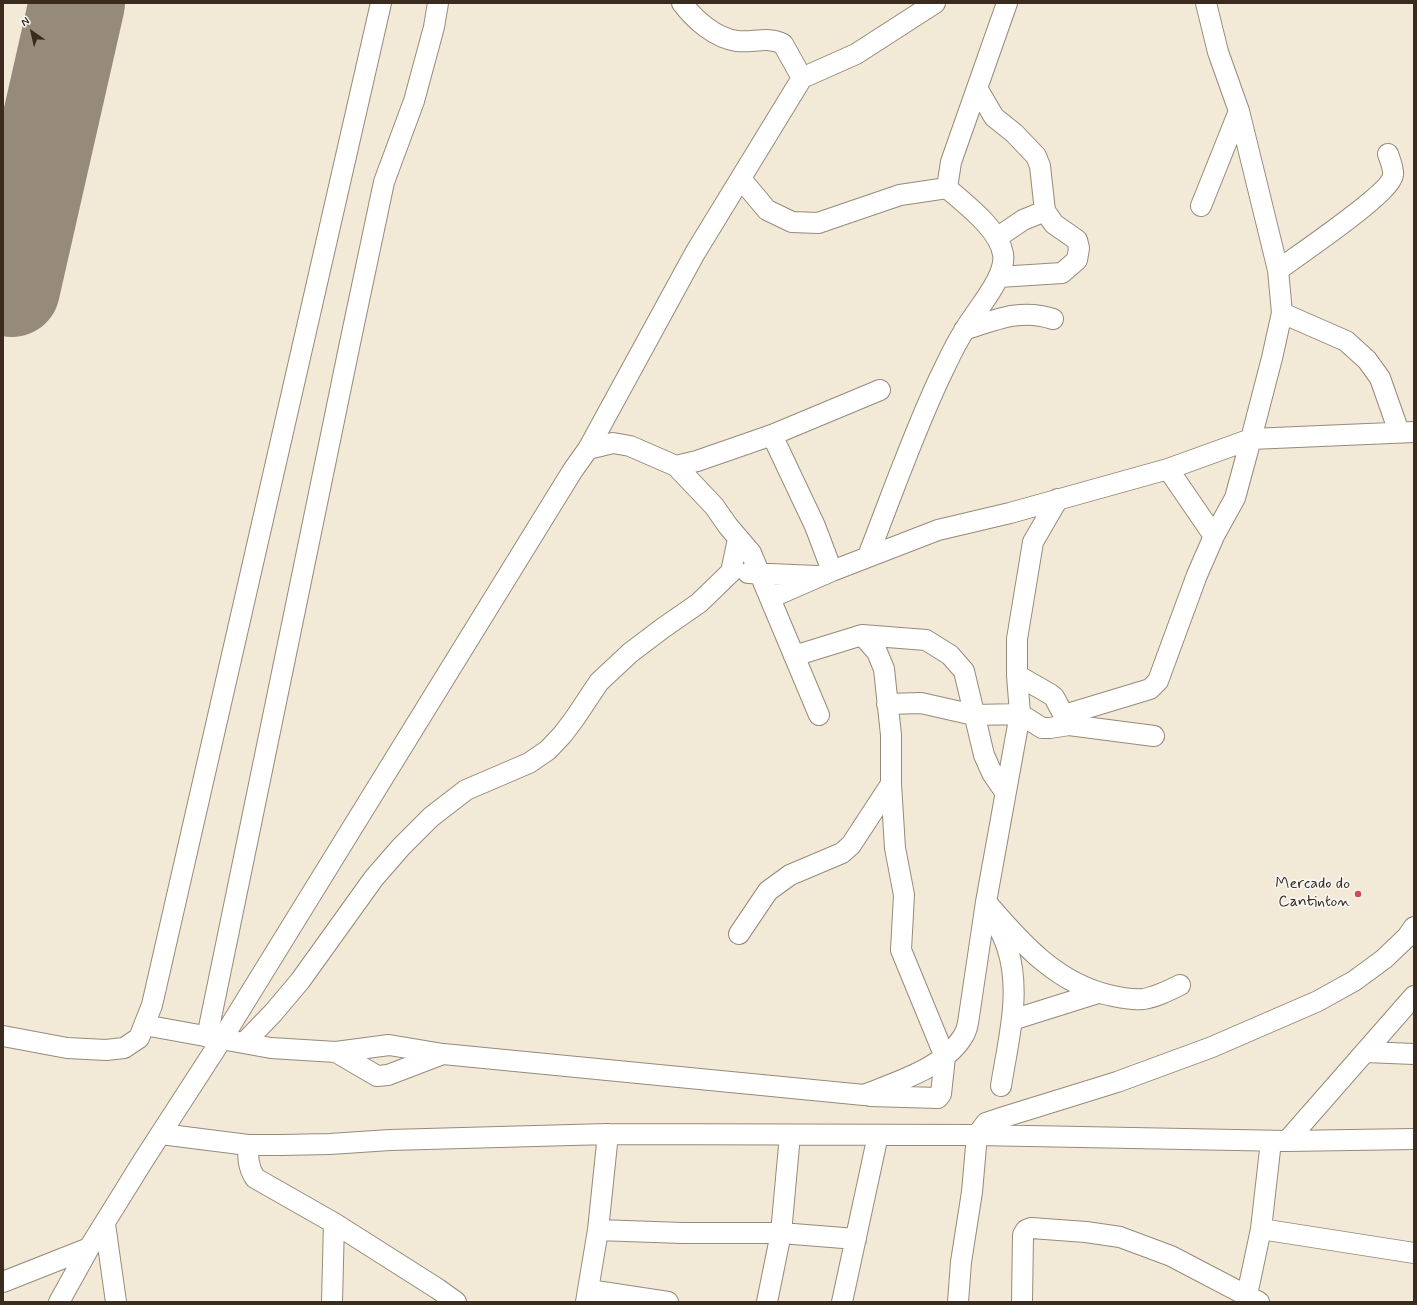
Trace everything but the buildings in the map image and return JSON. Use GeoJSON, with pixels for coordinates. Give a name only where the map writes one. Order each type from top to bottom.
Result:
{"type":"FeatureCollection","features":[{"type":"Feature","properties":{"kind":"street"},"geometry":{"type":"LineString","coordinates":[[3,1036],[67,1048],[106,1050],[124,1048],[139,1038],[144,1025],[154,997],[382,3]]}},
{"type":"Feature","properties":{"kind":"street"},"geometry":{"type":"LineString","coordinates":[[214,1038],[350,343],[384,182],[414,101],[434,27],[438,3]]}},
{"type":"Feature","properties":{"kind":"street"},"geometry":{"type":"LineString","coordinates":[[682,3],[704,26],[721,35],[737,41],[768,40],[778,41],[783,44],[802,78]]}},
{"type":"Feature","properties":{"kind":"street"},"geometry":{"type":"LineString","coordinates":[[59,1302],[89,1248],[161,1134],[214,1038],[573,470],[588,449],[691,260],[802,78],[856,54],[935,3]]}},
{"type":"Feature","properties":{"kind":"street"},"geometry":{"type":"LineString","coordinates":[[947,188],[951,162],[1007,3]]}},
{"type":"Feature","properties":{"kind":"street"},"geometry":{"type":"LineString","coordinates":[[887,704],[921,703],[974,715],[1020,714],[1042,728],[1050,728],[1066,720],[1150,689],[1158,681],[1197,575],[1214,536],[1235,498],[1272,358],[1282,313],[1278,270],[1239,110],[1218,52],[1206,3]]}},
{"type":"Feature","properties":{"kind":"street"},"geometry":{"type":"LineString","coordinates":[[977,88],[994,117],[1014,133],[1036,156],[1040,166],[1045,211],[1054,224],[1077,240],[1080,248],[1077,260],[1062,273],[999,278]]}},
{"type":"Feature","properties":{"kind":"street"},"geometry":{"type":"LineString","coordinates":[[1201,206],[1239,110]]}},
{"type":"Feature","properties":{"kind":"street"},"geometry":{"type":"LineString","coordinates":[[1278,270],[1341,224],[1389,185],[1394,174],[1388,154]]}},
{"type":"Feature","properties":{"kind":"street"},"geometry":{"type":"LineString","coordinates":[[741,179],[767,210],[792,222],[818,223],[900,195],[947,188]]}},
{"type":"Feature","properties":{"kind":"street"},"geometry":{"type":"LineString","coordinates":[[868,556],[922,415],[954,348],[964,330],[999,278],[1003,264],[1003,255],[998,237],[976,214],[947,188]]}},
{"type":"Feature","properties":{"kind":"street"},"geometry":{"type":"LineString","coordinates":[[998,237],[1023,220],[1045,211]]}},
{"type":"Feature","properties":{"kind":"street"},"geometry":{"type":"LineString","coordinates":[[770,598],[868,556],[938,530],[1019,510],[1168,469],[1251,439],[1409,431],[1380,378],[1367,360],[1346,341],[1282,313]]}},
{"type":"Feature","properties":{"kind":"street"},"geometry":{"type":"LineString","coordinates":[[964,330],[1011,315],[1027,314],[1053,319]]}},
{"type":"Feature","properties":{"kind":"street"},"geometry":{"type":"LineString","coordinates":[[676,466],[697,461],[772,435],[880,390]]}},
{"type":"Feature","properties":{"kind":"street"},"geometry":{"type":"LineString","coordinates":[[772,435],[815,526],[826,573]]}},
{"type":"Feature","properties":{"kind":"street"},"geometry":{"type":"LineString","coordinates":[[588,449],[613,442],[630,446],[676,466],[714,506],[751,554],[818,715]]}},
{"type":"Feature","properties":{"kind":"street"},"geometry":{"type":"LineString","coordinates":[[1168,469],[1214,536]]}},
{"type":"Feature","properties":{"kind":"street"},"geometry":{"type":"LineString","coordinates":[[864,1095],[923,1070],[945,1057],[963,1038],[968,1023],[986,902],[1020,714],[1016,639],[1033,542],[1058,499]]}},
{"type":"Feature","properties":{"kind":"street"},"geometry":{"type":"LineString","coordinates":[[1019,510],[1033,542]]}},
{"type":"Feature","properties":{"kind":"street"},"geometry":{"type":"LineString","coordinates":[[244,1043],[273,1013],[300,981],[374,878],[401,847],[432,817],[466,790],[529,763],[548,750],[563,734],[599,682],[630,653],[663,628],[699,604],[731,572],[738,539]]}},
{"type":"Feature","properties":{"kind":"street"},"geometry":{"type":"LineString","coordinates":[[751,554],[826,573]]}},
{"type":"Feature","properties":{"kind":"street"},"geometry":{"type":"LineString","coordinates":[[731,572],[826,573]]}},
{"type":"Feature","properties":{"kind":"street"},"geometry":{"type":"LineString","coordinates":[[144,1025],[271,1048],[336,1052],[389,1046],[443,1054],[864,1095],[938,1098],[941,1094],[945,1057],[901,950],[904,895],[895,848],[891,784],[891,735],[884,669],[877,652],[862,635]]}},
{"type":"Feature","properties":{"kind":"street"},"geometry":{"type":"LineString","coordinates":[[794,656],[862,635],[926,640],[950,655],[964,672],[984,754],[992,773],[1006,792]]}},
{"type":"Feature","properties":{"kind":"street"},"geometry":{"type":"LineString","coordinates":[[1017,675],[1050,694],[1054,698],[1066,720]]}},
{"type":"Feature","properties":{"kind":"street"},"geometry":{"type":"LineString","coordinates":[[1066,720],[1154,736]]}},
{"type":"Feature","properties":{"kind":"street"},"geometry":{"type":"LineString","coordinates":[[739,934],[768,891],[790,875],[842,853],[851,845],[891,784]]}},
{"type":"Feature","properties":{"kind":"street"},"geometry":{"type":"LineString","coordinates":[[986,902],[1010,931],[1034,954],[1063,977],[1098,993],[1123,998],[1143,999],[1162,994],[1180,985]]}},
{"type":"Feature","properties":{"kind":"street"},"geometry":{"type":"LineString","coordinates":[[986,902],[1008,948],[1013,975],[1014,989],[1012,1020],[1001,1086]]}},
{"type":"Feature","properties":{"kind":"street"},"geometry":{"type":"LineString","coordinates":[[958,1302],[961,1262],[972,1192],[977,1135],[986,1123],[1117,1082],[1204,1050],[1318,1001],[1354,981],[1384,959],[1407,937],[1414,928]]}},
{"type":"Feature","properties":{"kind":"street"},"geometry":{"type":"LineString","coordinates":[[1012,1020],[1098,993]]}},
{"type":"Feature","properties":{"kind":"street"},"geometry":{"type":"LineString","coordinates":[[1022,1302],[1023,1236],[1026,1230],[1031,1228],[1086,1232],[1120,1237],[1171,1256],[1253,1299],[1261,1229],[1279,1141],[1366,1052],[1414,996]]}},
{"type":"Feature","properties":{"kind":"street"},"geometry":{"type":"LineString","coordinates":[[336,1052],[377,1076],[388,1075],[443,1054]]}},
{"type":"Feature","properties":{"kind":"street"},"geometry":{"type":"LineString","coordinates":[[1366,1052],[1414,1054]]}},
{"type":"Feature","properties":{"kind":"street"},"geometry":{"type":"LineString","coordinates":[[905,1078],[913,1098]]}},
{"type":"Feature","properties":{"kind":"street"},"geometry":{"type":"LineString","coordinates":[[161,1134],[248,1145],[330,1144],[390,1140],[608,1134],[977,1135],[1279,1141],[1414,1139]]}},
{"type":"Feature","properties":{"kind":"street"},"geometry":{"type":"LineString","coordinates":[[608,1134],[598,1230],[588,1296],[668,1302]]}},
{"type":"Feature","properties":{"kind":"street"},"geometry":{"type":"LineString","coordinates":[[767,1302],[781,1234],[790,1135]]}},
{"type":"Feature","properties":{"kind":"street"},"geometry":{"type":"LineString","coordinates":[[842,1302],[878,1135]]}},
{"type":"Feature","properties":{"kind":"street"},"geometry":{"type":"LineString","coordinates":[[248,1145],[248,1163],[250,1171],[255,1178],[334,1223],[437,1295],[456,1302]]}},
{"type":"Feature","properties":{"kind":"street"},"geometry":{"type":"LineString","coordinates":[[332,1302],[334,1223]]}},
{"type":"Feature","properties":{"kind":"street"},"geometry":{"type":"LineString","coordinates":[[105,1224],[116,1302]]}},
{"type":"Feature","properties":{"kind":"street"},"geometry":{"type":"LineString","coordinates":[[1261,1229],[1414,1253]]}},
{"type":"Feature","properties":{"kind":"street"},"geometry":{"type":"LineString","coordinates":[[598,1230],[781,1234],[856,1239]]}},
{"type":"Feature","properties":{"kind":"street"},"geometry":{"type":"LineString","coordinates":[[3,1282],[89,1248]]}},
{"type":"Feature","properties":{"kind":"taxiway"},"geometry":{"type":"LineString","coordinates":[[3,189],[10,184],[44,144]]}},
{"type":"Feature","properties":{"kind":"runway"},"geometry":{"type":"LineString","coordinates":[[12,289],[77,3]]}},
{"type":"Feature","properties":{"kind":"place","name":"Mercado do Cantinton"},"geometry":{"type":"Point","coordinates":[1358,894]}}]}
